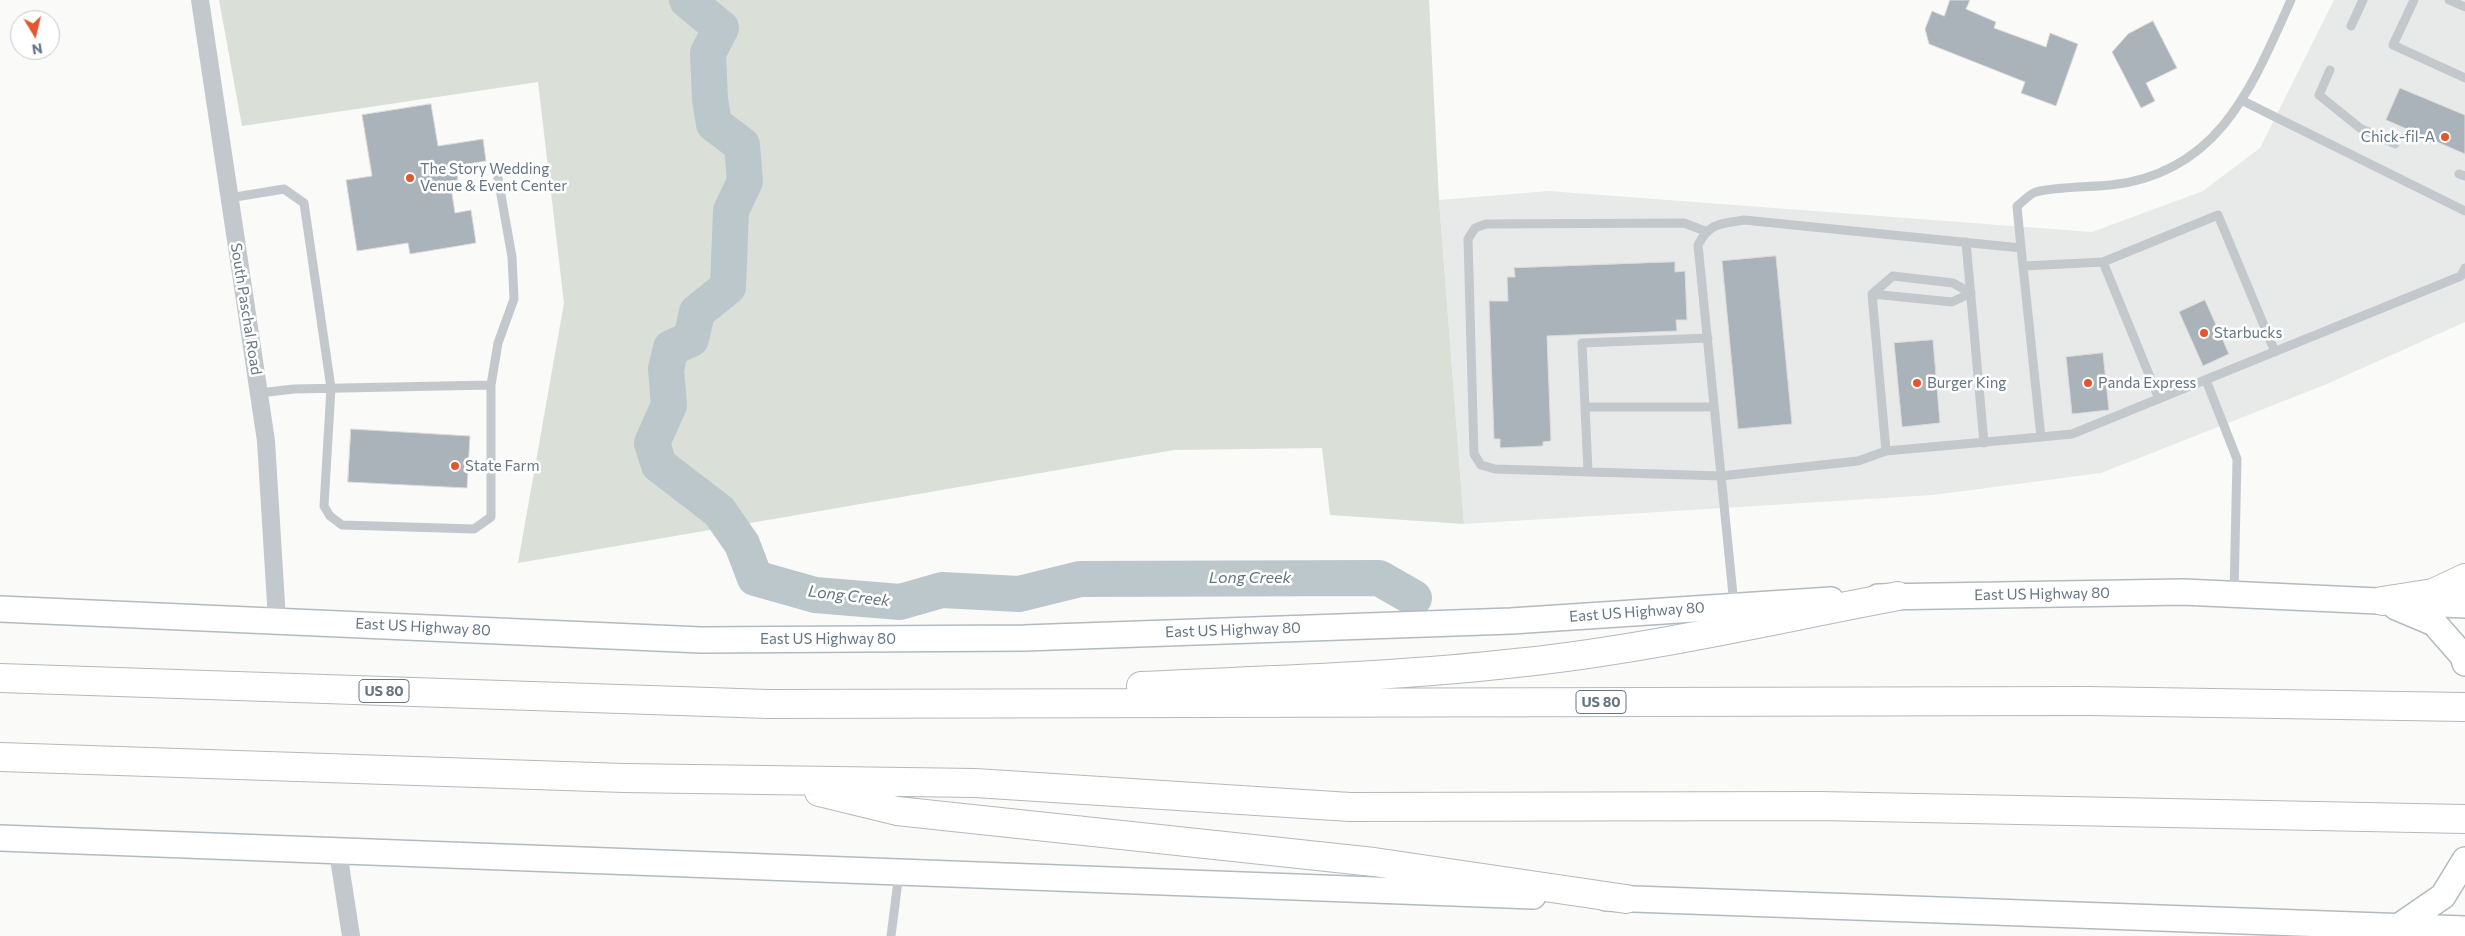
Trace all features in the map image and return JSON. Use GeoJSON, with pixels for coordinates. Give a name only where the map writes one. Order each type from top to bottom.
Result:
{"type":"FeatureCollection","features":[{"type":"Feature","properties":{"kind":"main road"},"geometry":{"type":"LineString","coordinates":[[2382,601],[2433,593],[2465,578]]}},
{"type":"Feature","properties":{"kind":"main road","name":"East US Highway 80"},"geometry":{"type":"LineString","coordinates":[[0,610],[277,620],[701,640],[1014,638],[1511,620],[1898,596],[2184,592],[2465,605]]}},
{"type":"Feature","properties":{"kind":"main road"},"geometry":{"type":"LineString","coordinates":[[768,704],[1374,676],[1518,663],[1640,645],[1898,596]]}},
{"type":"Feature","properties":{"kind":"main road"},"geometry":{"type":"LineString","coordinates":[[2382,601],[2434,623],[2463,656],[2465,663]]}},
{"type":"Feature","properties":{"kind":"main road","name":"US 80"},"geometry":{"type":"LineString","coordinates":[[0,678],[768,704],[2087,701],[2465,708]]}},
{"type":"Feature","properties":{"kind":"main road"},"geometry":{"type":"LineString","coordinates":[[0,757],[604,777],[975,783],[1350,807],[1820,806],[2465,819]]}},
{"type":"Feature","properties":{"kind":"main road"},"geometry":{"type":"LineString","coordinates":[[766,780],[897,811],[1374,862],[1626,899]]}},
{"type":"Feature","properties":{"kind":"main road"},"geometry":{"type":"LineString","coordinates":[[0,838],[1626,899],[2404,932],[2465,929]]}},
{"type":"Feature","properties":{"kind":"main road"},"geometry":{"type":"LineString","coordinates":[[2404,932],[2443,896],[2465,860]]}},
{"type":"Feature","properties":{"kind":"street","name":"South Paschal Road"},"geometry":{"type":"LineString","coordinates":[[200,0],[266,441],[277,620]]}},
{"type":"Feature","properties":{"kind":"street"},"geometry":{"type":"LineString","coordinates":[[338,852],[350,936]]}},
{"type":"Feature","properties":{"kind":"lane"},"geometry":{"type":"LineString","coordinates":[[2041,437],[2017,206],[2034,192],[2114,185],[2165,172],[2204,149],[2222,129],[2258,73],[2291,0]]}},
{"type":"Feature","properties":{"kind":"lane"},"geometry":{"type":"LineString","coordinates":[[2351,26],[2363,0]]}},
{"type":"Feature","properties":{"kind":"lane"},"geometry":{"type":"LineString","coordinates":[[2414,0],[2393,45],[2465,78]]}},
{"type":"Feature","properties":{"kind":"lane"},"geometry":{"type":"LineString","coordinates":[[2449,0],[2465,7]]}},
{"type":"Feature","properties":{"kind":"lane"},"geometry":{"type":"LineString","coordinates":[[2330,70],[2319,95],[2360,128],[2395,144]]}},
{"type":"Feature","properties":{"kind":"lane"},"geometry":{"type":"LineString","coordinates":[[2241,100],[2465,211]]}},
{"type":"Feature","properties":{"kind":"lane"},"geometry":{"type":"LineString","coordinates":[[229,198],[284,189],[304,203],[331,388],[324,506],[330,516],[342,525],[474,529],[491,517],[491,384],[498,343],[514,299],[512,257],[498,178]]}},
{"type":"Feature","properties":{"kind":"lane"},"geometry":{"type":"LineString","coordinates":[[2024,266],[2103,262],[2218,215],[2275,352]]}},
{"type":"Feature","properties":{"kind":"lane"},"geometry":{"type":"LineString","coordinates":[[1734,606],[1698,245],[1705,231],[1718,224],[1744,220],[2021,248]]}},
{"type":"Feature","properties":{"kind":"lane"},"geometry":{"type":"LineString","coordinates":[[1705,231],[1684,223],[1486,224],[1475,228],[1468,239],[1474,454],[1481,465],[1494,469],[1721,476],[1858,462],[1886,451],[2072,434],[2461,276],[2465,268]]}},
{"type":"Feature","properties":{"kind":"lane"},"geometry":{"type":"LineString","coordinates":[[1966,242],[1984,442]]}},
{"type":"Feature","properties":{"kind":"lane"},"geometry":{"type":"LineString","coordinates":[[2103,262],[2159,399]]}},
{"type":"Feature","properties":{"kind":"lane"},"geometry":{"type":"LineString","coordinates":[[1872,294],[1893,276],[1953,283],[1971,293]]}},
{"type":"Feature","properties":{"kind":"lane"},"geometry":{"type":"LineString","coordinates":[[1872,294],[1952,302],[1971,293]]}},
{"type":"Feature","properties":{"kind":"lane"},"geometry":{"type":"LineString","coordinates":[[1872,294],[1886,451]]}},
{"type":"Feature","properties":{"kind":"lane"},"geometry":{"type":"LineString","coordinates":[[1588,472],[1582,343],[1708,338]]}},
{"type":"Feature","properties":{"kind":"lane"},"geometry":{"type":"LineString","coordinates":[[2206,380],[2237,459],[2234,594]]}},
{"type":"Feature","properties":{"kind":"lane"},"geometry":{"type":"LineString","coordinates":[[259,393],[331,388],[491,384]]}},
{"type":"Feature","properties":{"kind":"lane"},"geometry":{"type":"LineString","coordinates":[[1586,407],[1714,407]]}},
{"type":"Feature","properties":{"kind":"lane"},"geometry":{"type":"LineString","coordinates":[[892,936],[899,872]]}},
{"type":"Feature","properties":{"kind":"shaded area"},"geometry":{"type":"Polygon","coordinates":[[[219,0],[1429,0],[1439,200],[1464,524],[1330,515],[1322,448],[1174,450],[518,563],[564,303],[538,82],[242,126],[219,0]]]}},
{"type":"Feature","properties":{"kind":"shaded area"},"geometry":{"type":"Polygon","coordinates":[[[2334,0],[2465,0],[2465,322],[2327,384],[2101,473],[1933,495],[1464,524],[1439,200],[1549,191],[2092,232],[2203,191],[2260,148],[2334,0]]]}},
{"type":"Feature","properties":{"kind":"building"},"geometry":{"type":"Polygon","coordinates":[[[1950,0],[1970,0],[1966,9],[1996,22],[1994,28],[2046,47],[2050,33],[2078,44],[2056,106],[2021,93],[2025,82],[1929,44],[1925,29],[1932,11],[1944,16],[1950,0]]]}},
{"type":"Feature","properties":{"kind":"building"},"geometry":{"type":"Polygon","coordinates":[[[2153,21],[2177,68],[2146,83],[2155,101],[2141,108],[2112,52],[2128,34],[2153,21]]]}},
{"type":"Feature","properties":{"kind":"building","name":"Chick-fil-A"},"geometry":{"type":"Polygon","coordinates":[[[2400,88],[2465,115],[2465,154],[2386,120],[2400,88]]]}},
{"type":"Feature","properties":{"kind":"building","name":"The Story Wedding Venue & Event Center"},"geometry":{"type":"Polygon","coordinates":[[[431,104],[438,146],[483,139],[486,161],[455,166],[458,180],[450,181],[455,213],[471,210],[476,243],[410,254],[408,243],[357,251],[346,180],[372,176],[362,115],[431,104]]]}},
{"type":"Feature","properties":{"kind":"building"},"geometry":{"type":"Polygon","coordinates":[[[1776,256],[1792,424],[1738,429],[1722,261],[1776,256]]]}},
{"type":"Feature","properties":{"kind":"building"},"geometry":{"type":"Polygon","coordinates":[[[1675,262],[1675,272],[1685,271],[1687,320],[1676,320],[1677,331],[1547,336],[1551,441],[1543,442],[1543,446],[1500,448],[1500,439],[1494,439],[1489,301],[1508,301],[1507,277],[1515,277],[1514,268],[1675,262]]]}},
{"type":"Feature","properties":{"kind":"building","name":"Starbucks"},"geometry":{"type":"Polygon","coordinates":[[[2205,300],[2229,354],[2203,366],[2179,312],[2205,300]]]}},
{"type":"Feature","properties":{"kind":"building","name":"Burger King"},"geometry":{"type":"Polygon","coordinates":[[[1933,340],[1940,423],[1902,427],[1894,343],[1933,340]]]}},
{"type":"Feature","properties":{"kind":"building","name":"Panda Express"},"geometry":{"type":"Polygon","coordinates":[[[2103,353],[2109,410],[2072,414],[2066,357],[2103,353]]]}},
{"type":"Feature","properties":{"kind":"building"},"geometry":{"type":"Polygon","coordinates":[[[351,429],[470,436],[467,488],[348,482],[351,429]]]}},
{"type":"Feature","properties":{"kind":"waterway","name":"Long Creek"},"geometry":{"type":"LineString","coordinates":[[687,0],[721,28],[708,53],[710,99],[714,124],[742,145],[745,181],[731,211],[728,287],[697,312],[691,339],[671,348],[666,369],[669,405],[652,443],[659,465],[719,511],[742,544],[755,578],[815,595],[900,602],[942,590],[1019,594],[1080,579],[1379,578],[1414,598]]}},
{"type":"Feature","properties":{"kind":"place","name":"Chick-fil-A"},"geometry":{"type":"Point","coordinates":[2445,137]}},
{"type":"Feature","properties":{"kind":"place","name":"The Story Wedding Venue & Event Center"},"geometry":{"type":"Point","coordinates":[410,178]}},
{"type":"Feature","properties":{"kind":"place","name":"Starbucks"},"geometry":{"type":"Point","coordinates":[2204,333]}},
{"type":"Feature","properties":{"kind":"place","name":"Burger King"},"geometry":{"type":"Point","coordinates":[1917,383]}},
{"type":"Feature","properties":{"kind":"place","name":"Panda Express"},"geometry":{"type":"Point","coordinates":[2088,383]}},
{"type":"Feature","properties":{"kind":"place","name":"State Farm"},"geometry":{"type":"Point","coordinates":[455,466]}}]}
